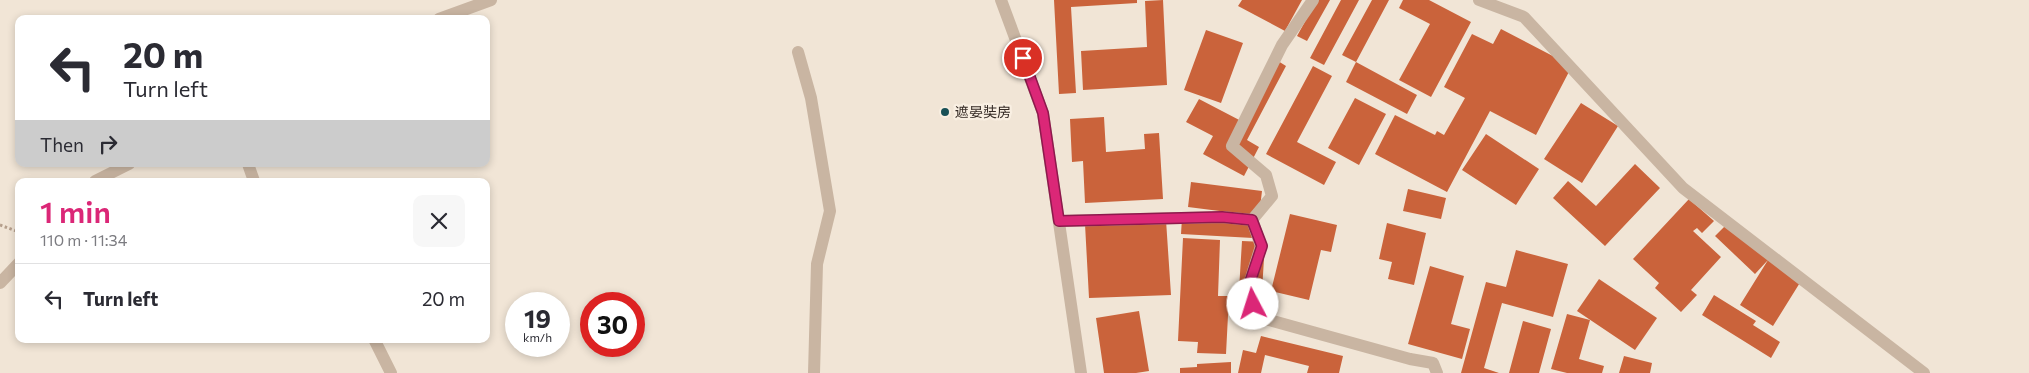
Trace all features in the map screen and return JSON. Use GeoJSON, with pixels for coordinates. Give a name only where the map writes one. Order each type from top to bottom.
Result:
{"type":"FeatureCollection","features":[{"type":"Feature","properties":{"kind":"street"},"geometry":{"type":"LineString","coordinates":[[450,15],[491,0]]}},
{"type":"Feature","properties":{"kind":"street"},"geometry":{"type":"LineString","coordinates":[[1001,0],[1043,113],[1081,373]]}},
{"type":"Feature","properties":{"kind":"street"},"geometry":{"type":"LineString","coordinates":[[1252,220],[1272,196],[1266,176],[1232,146],[1282,45],[1313,0]]}},
{"type":"Feature","properties":{"kind":"street"},"geometry":{"type":"LineString","coordinates":[[1479,0],[1524,17],[1682,188],[1924,373]]}},
{"type":"Feature","properties":{"kind":"street"},"geometry":{"type":"LineString","coordinates":[[798,52],[811,98],[830,211],[817,264],[814,373]]}},
{"type":"Feature","properties":{"kind":"street"},"geometry":{"type":"LineString","coordinates":[[101,178],[123,167]]}},
{"type":"Feature","properties":{"kind":"street"},"geometry":{"type":"LineString","coordinates":[[1059,221],[1222,217],[1252,220]]}},
{"type":"Feature","properties":{"kind":"street"},"geometry":{"type":"LineString","coordinates":[[1252,220],[1262,246],[1247,291],[1258,317],[1410,359],[1433,363],[1437,373]]}},
{"type":"Feature","properties":{"kind":"street"},"geometry":{"type":"LineString","coordinates":[[0,283],[15,267]]}},
{"type":"Feature","properties":{"kind":"street"},"geometry":{"type":"LineString","coordinates":[[376,343],[391,373]]}},
{"type":"Feature","properties":{"kind":"path"},"geometry":{"type":"LineString","coordinates":[[0,225],[15,231]]}},
{"type":"Feature","properties":{"kind":"building"},"geometry":{"type":"Polygon","coordinates":[[[1054,0],[1137,0],[1137,3],[1071,7],[1076,93],[1059,94],[1054,0]]]}},
{"type":"Feature","properties":{"kind":"building"},"geometry":{"type":"Polygon","coordinates":[[[1163,0],[1167,85],[1083,90],[1081,51],[1147,47],[1145,1],[1163,0]]]}},
{"type":"Feature","properties":{"kind":"building"},"geometry":{"type":"Polygon","coordinates":[[[1242,0],[1302,0],[1285,31],[1238,6],[1242,0]]]}},
{"type":"Feature","properties":{"kind":"building"},"geometry":{"type":"Polygon","coordinates":[[[1317,0],[1330,0],[1307,41],[1297,36],[1317,0]]]}},
{"type":"Feature","properties":{"kind":"building"},"geometry":{"type":"Polygon","coordinates":[[[1341,0],[1359,0],[1324,65],[1310,58],[1341,0]]]}},
{"type":"Feature","properties":{"kind":"building"},"geometry":{"type":"Polygon","coordinates":[[[1372,0],[1389,0],[1356,62],[1342,55],[1372,0]]]}},
{"type":"Feature","properties":{"kind":"building"},"geometry":{"type":"Polygon","coordinates":[[[1403,0],[1429,0],[1471,22],[1431,97],[1399,80],[1430,24],[1399,8],[1403,0]]]}},
{"type":"Feature","properties":{"kind":"building"},"geometry":{"type":"Polygon","coordinates":[[[1501,29],[1572,66],[1536,135],[1490,111],[1447,192],[1375,154],[1395,115],[1435,135],[1437,131],[1444,135],[1465,98],[1444,87],[1472,34],[1493,44],[1501,29]]]}},
{"type":"Feature","properties":{"kind":"building"},"geometry":{"type":"Polygon","coordinates":[[[1206,30],[1243,43],[1221,103],[1184,90],[1206,30]]]}},
{"type":"Feature","properties":{"kind":"building"},"geometry":{"type":"Polygon","coordinates":[[[1278,61],[1286,66],[1247,140],[1259,147],[1244,176],[1203,154],[1213,136],[1186,122],[1199,99],[1245,123],[1278,61]]]}},
{"type":"Feature","properties":{"kind":"building"},"geometry":{"type":"Polygon","coordinates":[[[1356,62],[1417,95],[1407,114],[1346,82],[1356,62]]]}},
{"type":"Feature","properties":{"kind":"building"},"geometry":{"type":"Polygon","coordinates":[[[1313,66],[1332,76],[1297,142],[1336,162],[1324,185],[1266,154],[1313,66]]]}},
{"type":"Feature","properties":{"kind":"building"},"geometry":{"type":"Polygon","coordinates":[[[1355,98],[1386,114],[1359,165],[1328,148],[1355,98]]]}},
{"type":"Feature","properties":{"kind":"building"},"geometry":{"type":"Polygon","coordinates":[[[1581,103],[1618,126],[1582,183],[1544,159],[1581,103]]]}},
{"type":"Feature","properties":{"kind":"building"},"geometry":{"type":"Polygon","coordinates":[[[1104,117],[1106,152],[1145,149],[1144,134],[1159,133],[1163,199],[1085,203],[1083,161],[1072,162],[1070,119],[1104,117]]]}},
{"type":"Feature","properties":{"kind":"building"},"geometry":{"type":"Polygon","coordinates":[[[1486,134],[1539,169],[1516,205],[1462,170],[1486,134]]]}},
{"type":"Feature","properties":{"kind":"building"},"geometry":{"type":"Polygon","coordinates":[[[1635,164],[1660,188],[1605,246],[1553,198],[1568,181],[1596,206],[1635,164]]]}},
{"type":"Feature","properties":{"kind":"building"},"geometry":{"type":"Polygon","coordinates":[[[1191,182],[1262,191],[1259,216],[1188,207],[1191,182]]]}},
{"type":"Feature","properties":{"kind":"building"},"geometry":{"type":"Polygon","coordinates":[[[1408,189],[1446,198],[1441,219],[1403,211],[1408,189]]]}},
{"type":"Feature","properties":{"kind":"building"},"geometry":{"type":"Polygon","coordinates":[[[1689,199],[1714,221],[1702,233],[1697,228],[1693,231],[1721,257],[1691,290],[1697,295],[1681,312],[1655,288],[1659,283],[1633,259],[1689,199]]]}},
{"type":"Feature","properties":{"kind":"building"},"geometry":{"type":"Polygon","coordinates":[[[1290,214],[1337,225],[1331,252],[1321,250],[1309,300],[1271,291],[1290,214]]]}},
{"type":"Feature","properties":{"kind":"building"},"geometry":{"type":"Polygon","coordinates":[[[1182,218],[1254,221],[1253,238],[1181,234],[1182,218]]]}},
{"type":"Feature","properties":{"kind":"building"},"geometry":{"type":"Polygon","coordinates":[[[1166,220],[1171,295],[1089,298],[1085,224],[1166,220]]]}},
{"type":"Feature","properties":{"kind":"building"},"geometry":{"type":"Polygon","coordinates":[[[1387,223],[1426,233],[1414,285],[1388,279],[1392,262],[1379,259],[1387,223]]]}},
{"type":"Feature","properties":{"kind":"building"},"geometry":{"type":"Polygon","coordinates":[[[1728,223],[1801,281],[1773,326],[1740,305],[1768,260],[1755,274],[1715,236],[1728,223]]]}},
{"type":"Feature","properties":{"kind":"building"},"geometry":{"type":"Polygon","coordinates":[[[1183,238],[1220,240],[1218,296],[1229,296],[1226,354],[1197,353],[1198,342],[1178,341],[1183,238]]]}},
{"type":"Feature","properties":{"kind":"building"},"geometry":{"type":"Polygon","coordinates":[[[1242,241],[1265,242],[1260,324],[1237,323],[1242,241]]]}},
{"type":"Feature","properties":{"kind":"building"},"geometry":{"type":"Polygon","coordinates":[[[1516,250],[1568,264],[1553,317],[1502,303],[1484,368],[1499,373],[1461,373],[1486,282],[1506,287],[1516,250]]]}},
{"type":"Feature","properties":{"kind":"building"},"geometry":{"type":"Polygon","coordinates":[[[1430,266],[1464,276],[1451,324],[1470,329],[1462,359],[1408,344],[1430,266]]]}},
{"type":"Feature","properties":{"kind":"building"},"geometry":{"type":"Polygon","coordinates":[[[1599,279],[1657,318],[1635,350],[1577,311],[1599,279]]]}},
{"type":"Feature","properties":{"kind":"building"},"geometry":{"type":"Polygon","coordinates":[[[1714,295],[1756,321],[1753,325],[1780,342],[1771,358],[1702,315],[1714,295]]]}},
{"type":"Feature","properties":{"kind":"building"},"geometry":{"type":"Polygon","coordinates":[[[1139,311],[1149,371],[1104,373],[1096,318],[1139,311]]]}},
{"type":"Feature","properties":{"kind":"building"},"geometry":{"type":"Polygon","coordinates":[[[1567,314],[1590,320],[1579,359],[1604,366],[1602,373],[1567,373],[1551,369],[1567,314]]]}},
{"type":"Feature","properties":{"kind":"building"},"geometry":{"type":"Polygon","coordinates":[[[1523,321],[1551,329],[1539,373],[1509,373],[1523,321]]]}},
{"type":"Feature","properties":{"kind":"building"},"geometry":{"type":"Polygon","coordinates":[[[1261,336],[1343,356],[1339,373],[1307,373],[1309,366],[1265,355],[1261,373],[1238,373],[1243,350],[1256,353],[1261,336]]]}},
{"type":"Feature","properties":{"kind":"building"},"geometry":{"type":"Polygon","coordinates":[[[1624,356],[1652,363],[1650,373],[1619,373],[1624,356]]]}},
{"type":"Feature","properties":{"kind":"building"},"geometry":{"type":"Polygon","coordinates":[[[1231,362],[1231,373],[1180,373],[1180,368],[1197,367],[1197,364],[1231,362]]]}},
{"type":"Feature","properties":{"kind":"place","name":"遮晏奘房"},"geometry":{"type":"Point","coordinates":[945,112]}},
{"type":"Feature","properties":{"kind":"route"},"geometry":{"type":"LineString","coordinates":[[1023,58],[1043,113],[1059,221],[1222,217],[1252,220],[1262,246],[1247,291],[1253,304]]}}]}
